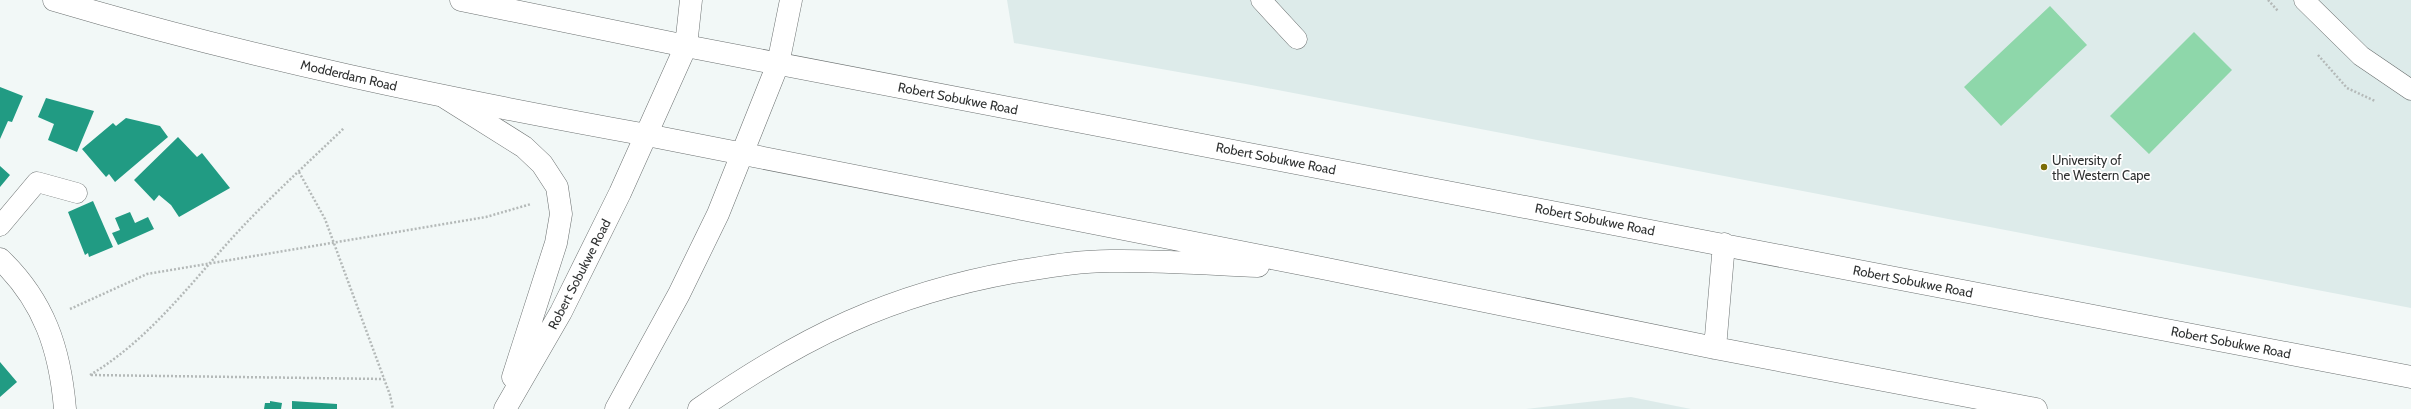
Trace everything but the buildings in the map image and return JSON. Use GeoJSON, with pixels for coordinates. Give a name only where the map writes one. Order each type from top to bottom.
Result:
{"type":"FeatureCollection","features":[{"type":"Feature","properties":{"kind":"main road","name":"Modderdam Road"},"geometry":{"type":"LineString","coordinates":[[54,0],[159,31],[446,98],[647,135]]}},
{"type":"Feature","properties":{"kind":"main road"},"geometry":{"type":"LineString","coordinates":[[461,0],[686,46],[691,0]]}},
{"type":"Feature","properties":{"kind":"main road"},"geometry":{"type":"LineString","coordinates":[[616,409],[679,294],[718,214],[778,64],[791,0]]}},
{"type":"Feature","properties":{"kind":"main road","name":"Robert Sobukwe Road"},"geometry":{"type":"LineString","coordinates":[[504,409],[560,312],[647,135],[686,46],[2411,377]]}},
{"type":"Feature","properties":{"kind":"main road"},"geometry":{"type":"LineString","coordinates":[[446,98],[524,147],[542,164],[557,187],[561,214],[556,244],[504,409]]}},
{"type":"Feature","properties":{"kind":"main road"},"geometry":{"type":"LineString","coordinates":[[647,135],[1327,269],[1715,348],[2036,409]]}},
{"type":"Feature","properties":{"kind":"main road"},"geometry":{"type":"LineString","coordinates":[[1715,348],[1724,244]]}},
{"type":"Feature","properties":{"kind":"main road"},"geometry":{"type":"LineString","coordinates":[[0,259],[16,274],[34,299],[43,318],[62,376],[65,409]]}},
{"type":"Feature","properties":{"kind":"main road"},"geometry":{"type":"LineString","coordinates":[[699,409],[751,373],[849,320],[909,297],[968,281],[1047,267],[1109,261],[1327,269]]}},
{"type":"Feature","properties":{"kind":"lane"},"geometry":{"type":"LineString","coordinates":[[1261,0],[1297,38]]}},
{"type":"Feature","properties":{"kind":"lane"},"geometry":{"type":"LineString","coordinates":[[2304,0],[2361,56],[2411,90]]}},
{"type":"Feature","properties":{"kind":"lane"},"geometry":{"type":"LineString","coordinates":[[0,226],[37,182],[77,193]]}},
{"type":"Feature","properties":{"kind":"path"},"geometry":{"type":"LineString","coordinates":[[90,376],[115,361],[154,325],[248,221],[344,128]]}},
{"type":"Feature","properties":{"kind":"path"},"geometry":{"type":"LineString","coordinates":[[298,172],[325,219],[384,379],[393,409]]}},
{"type":"Feature","properties":{"kind":"path"},"geometry":{"type":"LineString","coordinates":[[43,318],[65,311],[147,274],[334,244],[486,217],[534,202]]}},
{"type":"Feature","properties":{"kind":"path"},"geometry":{"type":"LineString","coordinates":[[62,376],[384,379]]}},
{"type":"Feature","properties":{"kind":"shaded area","name":"University of the Western Cape"},"geometry":{"type":"Polygon","coordinates":[[[1007,0],[2411,0],[2411,308],[1246,84],[1014,43],[1007,0]]]}},
{"type":"Feature","properties":{"kind":"shaded area"},"geometry":{"type":"Polygon","coordinates":[[[1631,397],[1691,409],[1526,409],[1631,397]]]}},
{"type":"Feature","properties":{"kind":"green space"},"geometry":{"type":"Polygon","coordinates":[[[2050,6],[2087,45],[2001,126],[1964,87],[2050,6]]]}},
{"type":"Feature","properties":{"kind":"green space"},"geometry":{"type":"Polygon","coordinates":[[[2194,32],[2232,70],[2149,154],[2110,116],[2194,32]]]}},
{"type":"Feature","properties":{"kind":"place","name":"University of the Western Cape"},"geometry":{"type":"Point","coordinates":[2044,167]}}]}
